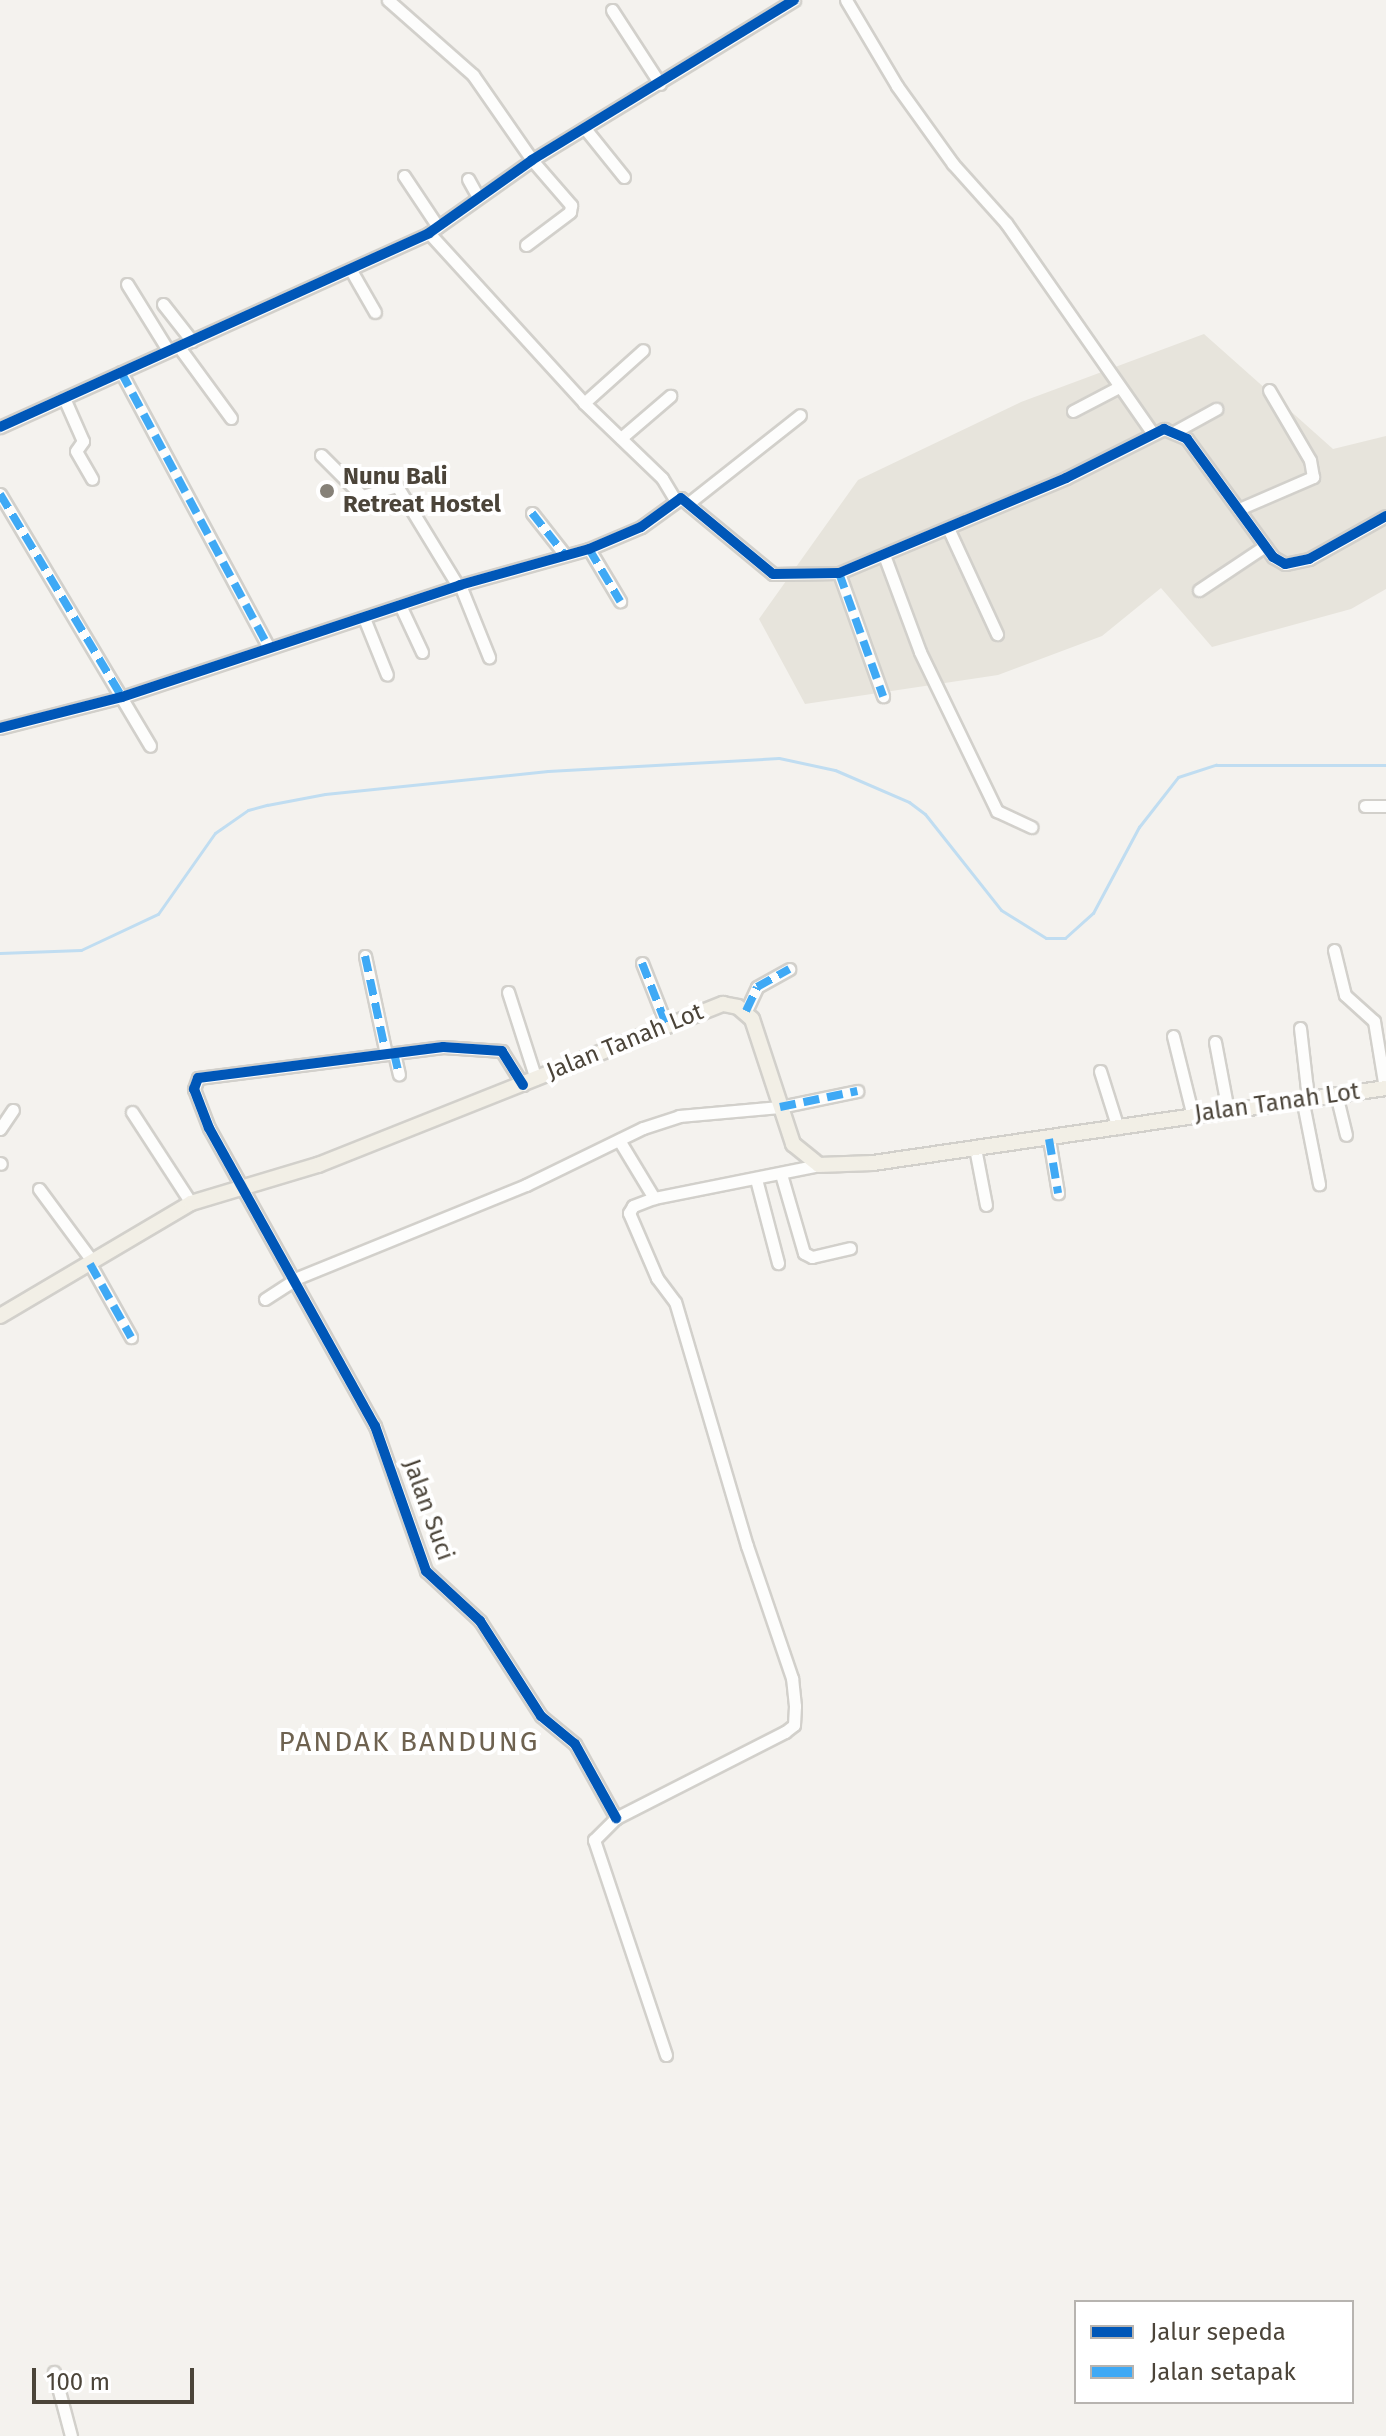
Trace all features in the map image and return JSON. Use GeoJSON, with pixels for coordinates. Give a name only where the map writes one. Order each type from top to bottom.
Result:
{"type":"FeatureCollection","features":[{"type":"Feature","properties":{"kind":"main road","name":"Jalan Tanah Lot"},"geometry":{"type":"LineString","coordinates":[[0,1316],[191,1203],[318,1165],[666,1024],[723,1004],[746,1011]]}},
{"type":"Feature","properties":{"kind":"main road"},"geometry":{"type":"LineString","coordinates":[[746,1011],[793,1144],[819,1165]]}},
{"type":"Feature","properties":{"kind":"main road","name":"Jalan Tanah Lot"},"geometry":{"type":"LineString","coordinates":[[819,1165],[1049,1139],[1385,1088]]}},
{"type":"Feature","properties":{"kind":"street"},"geometry":{"type":"LineString","coordinates":[[388,0],[473,75],[532,160],[572,209],[526,245]]}},
{"type":"Feature","properties":{"kind":"street"},"geometry":{"type":"LineString","coordinates":[[0,427],[352,272],[433,230],[532,160],[587,131],[794,0]]}},
{"type":"Feature","properties":{"kind":"street"},"geometry":{"type":"LineString","coordinates":[[846,0],[897,86],[953,164],[1006,223],[1151,431]]}},
{"type":"Feature","properties":{"kind":"street"},"geometry":{"type":"LineString","coordinates":[[612,10],[660,84]]}},
{"type":"Feature","properties":{"kind":"street"},"geometry":{"type":"LineString","coordinates":[[587,131],[624,177]]}},
{"type":"Feature","properties":{"kind":"street"},"geometry":{"type":"LineString","coordinates":[[404,176],[433,230],[584,403],[662,478],[675,500]]}},
{"type":"Feature","properties":{"kind":"street"},"geometry":{"type":"LineString","coordinates":[[468,179],[478,197]]}},
{"type":"Feature","properties":{"kind":"street"},"geometry":{"type":"LineString","coordinates":[[352,272],[375,312]]}},
{"type":"Feature","properties":{"kind":"street"},"geometry":{"type":"LineString","coordinates":[[127,284],[174,349],[231,418]]}},
{"type":"Feature","properties":{"kind":"street"},"geometry":{"type":"LineString","coordinates":[[163,304],[192,341]]}},
{"type":"Feature","properties":{"kind":"street"},"geometry":{"type":"LineString","coordinates":[[584,403],[643,350]]}},
{"type":"Feature","properties":{"kind":"street"},"geometry":{"type":"LineString","coordinates":[[121,372],[268,647]]}},
{"type":"Feature","properties":{"kind":"street"},"geometry":{"type":"LineString","coordinates":[[1073,411],[1119,387]]}},
{"type":"Feature","properties":{"kind":"street"},"geometry":{"type":"LineString","coordinates":[[1239,509],[1313,477],[1310,460],[1269,390]]}},
{"type":"Feature","properties":{"kind":"street"},"geometry":{"type":"LineString","coordinates":[[621,438],[670,396]]}},
{"type":"Feature","properties":{"kind":"street"},"geometry":{"type":"LineString","coordinates":[[64,398],[83,441],[76,451],[92,479]]}},
{"type":"Feature","properties":{"kind":"street"},"geometry":{"type":"LineString","coordinates":[[0,728],[364,618],[459,585],[589,549],[641,527],[675,500],[690,502],[743,554],[773,574],[839,573],[1066,478],[1151,431],[1176,431],[1216,409]]}},
{"type":"Feature","properties":{"kind":"street"},"geometry":{"type":"LineString","coordinates":[[690,502],[800,415]]}},
{"type":"Feature","properties":{"kind":"street"},"geometry":{"type":"LineString","coordinates":[[1176,431],[1191,443],[1278,561],[1293,564],[1386,516]]}},
{"type":"Feature","properties":{"kind":"street"},"geometry":{"type":"LineString","coordinates":[[321,455],[362,496],[397,486],[459,585],[489,657]]}},
{"type":"Feature","properties":{"kind":"street"},"geometry":{"type":"LineString","coordinates":[[0,494],[150,746]]}},
{"type":"Feature","properties":{"kind":"street"},"geometry":{"type":"LineString","coordinates":[[532,513],[565,555]]}},
{"type":"Feature","properties":{"kind":"street"},"geometry":{"type":"LineString","coordinates":[[948,528],[997,634]]}},
{"type":"Feature","properties":{"kind":"street"},"geometry":{"type":"LineString","coordinates":[[1199,590],[1265,546]]}},
{"type":"Feature","properties":{"kind":"street"},"geometry":{"type":"LineString","coordinates":[[589,549],[620,601]]}},
{"type":"Feature","properties":{"kind":"street"},"geometry":{"type":"LineString","coordinates":[[884,555],[920,652],[997,811],[1032,827]]}},
{"type":"Feature","properties":{"kind":"street"},"geometry":{"type":"LineString","coordinates":[[839,573],[883,696]]}},
{"type":"Feature","properties":{"kind":"street"},"geometry":{"type":"LineString","coordinates":[[400,605],[422,652]]}},
{"type":"Feature","properties":{"kind":"street"},"geometry":{"type":"LineString","coordinates":[[364,618],[387,675]]}},
{"type":"Feature","properties":{"kind":"street"},"geometry":{"type":"LineString","coordinates":[[1365,806],[1386,806]]}},
{"type":"Feature","properties":{"kind":"street"},"geometry":{"type":"LineString","coordinates":[[1334,950],[1345,995],[1374,1021],[1385,1088]]}},
{"type":"Feature","properties":{"kind":"street"},"geometry":{"type":"LineString","coordinates":[[365,956],[390,1054],[399,1074]]}},
{"type":"Feature","properties":{"kind":"street"},"geometry":{"type":"LineString","coordinates":[[642,963],[666,1024]]}},
{"type":"Feature","properties":{"kind":"street"},"geometry":{"type":"LineString","coordinates":[[746,1011],[757,987],[789,969]]}},
{"type":"Feature","properties":{"kind":"street"},"geometry":{"type":"LineString","coordinates":[[508,992],[529,1082]]}},
{"type":"Feature","properties":{"kind":"street"},"geometry":{"type":"LineString","coordinates":[[1300,1028],[1305,1098],[1319,1184]]}},
{"type":"Feature","properties":{"kind":"street"},"geometry":{"type":"LineString","coordinates":[[1173,1036],[1193,1116]]}},
{"type":"Feature","properties":{"kind":"street"},"geometry":{"type":"LineString","coordinates":[[1215,1042],[1228,1111]]}},
{"type":"Feature","properties":{"kind":"street"},"geometry":{"type":"LineString","coordinates":[[390,1054],[443,1047],[502,1051],[529,1082]]}},
{"type":"Feature","properties":{"kind":"street","name":"Jalan Suci"},"geometry":{"type":"LineString","coordinates":[[390,1054],[198,1078],[195,1103],[297,1278],[375,1426],[426,1571],[480,1621],[541,1716],[575,1744],[616,1818]]}},
{"type":"Feature","properties":{"kind":"street"},"geometry":{"type":"LineString","coordinates":[[1100,1071],[1118,1128]]}},
{"type":"Feature","properties":{"kind":"street"},"geometry":{"type":"LineString","coordinates":[[265,1299],[297,1278],[526,1185],[619,1140],[679,1116],[780,1107],[857,1091]]}},
{"type":"Feature","properties":{"kind":"street"},"geometry":{"type":"LineString","coordinates":[[1336,1094],[1346,1135]]}},
{"type":"Feature","properties":{"kind":"street"},"geometry":{"type":"LineString","coordinates":[[0,1129],[13,1110]]}},
{"type":"Feature","properties":{"kind":"street"},"geometry":{"type":"LineString","coordinates":[[132,1112],[191,1203]]}},
{"type":"Feature","properties":{"kind":"street"},"geometry":{"type":"LineString","coordinates":[[1049,1139],[1058,1193]]}},
{"type":"Feature","properties":{"kind":"street"},"geometry":{"type":"LineString","coordinates":[[619,1140],[654,1198]]}},
{"type":"Feature","properties":{"kind":"street"},"geometry":{"type":"LineString","coordinates":[[975,1148],[986,1205]]}},
{"type":"Feature","properties":{"kind":"street"},"geometry":{"type":"LineString","coordinates":[[666,2055],[594,1849],[599,1831],[616,1818],[785,1732],[796,1717],[792,1678],[747,1546],[675,1302],[657,1278],[629,1213],[633,1206],[654,1198],[819,1165]]}},
{"type":"Feature","properties":{"kind":"street"},"geometry":{"type":"LineString","coordinates":[[781,1174],[804,1253],[812,1257],[850,1248]]}},
{"type":"Feature","properties":{"kind":"street"},"geometry":{"type":"LineString","coordinates":[[756,1179],[778,1263]]}},
{"type":"Feature","properties":{"kind":"street"},"geometry":{"type":"LineString","coordinates":[[39,1189],[92,1263],[131,1337]]}},
{"type":"Feature","properties":{"kind":"street"},"geometry":{"type":"LineString","coordinates":[[54,2372],[71,2436]]}},
{"type":"Feature","properties":{"kind":"shaded area"},"geometry":{"type":"Polygon","coordinates":[[[1204,334],[1333,449],[1386,436],[1386,589],[1351,609],[1212,647],[1161,588],[1102,636],[998,675],[805,704],[759,619],[858,480],[1021,402],[1204,334]]]}},
{"type":"Feature","properties":{"kind":"waterway"},"geometry":{"type":"LineString","coordinates":[[0,953],[81,950],[158,914],[215,833],[248,810],[267,805],[325,794],[548,771],[779,758],[835,770],[909,802],[925,814],[1001,910],[1046,938],[1065,938],[1093,913],[1139,827],[1178,777],[1216,765],[1386,765]]}},
{"type":"Feature","properties":{"kind":"marked path"},"geometry":{"type":"LineString","coordinates":[[121,372],[269,648]]}},
{"type":"Feature","properties":{"kind":"marked path"},"geometry":{"type":"LineString","coordinates":[[0,494],[122,697]]}},
{"type":"Feature","properties":{"kind":"marked path"},"geometry":{"type":"LineString","coordinates":[[532,513],[565,555]]}},
{"type":"Feature","properties":{"kind":"marked path"},"geometry":{"type":"LineString","coordinates":[[589,549],[620,601]]}},
{"type":"Feature","properties":{"kind":"marked path"},"geometry":{"type":"LineString","coordinates":[[839,573],[883,696]]}},
{"type":"Feature","properties":{"kind":"marked path"},"geometry":{"type":"LineString","coordinates":[[365,956],[386,1054]]}},
{"type":"Feature","properties":{"kind":"marked path"},"geometry":{"type":"LineString","coordinates":[[642,963],[666,1024]]}},
{"type":"Feature","properties":{"kind":"marked path"},"geometry":{"type":"LineString","coordinates":[[746,1011],[757,987],[789,969]]}},
{"type":"Feature","properties":{"kind":"marked path"},"geometry":{"type":"LineString","coordinates":[[394,1053],[399,1074]]}},
{"type":"Feature","properties":{"kind":"marked path"},"geometry":{"type":"LineString","coordinates":[[780,1107],[857,1091]]}},
{"type":"Feature","properties":{"kind":"marked path"},"geometry":{"type":"LineString","coordinates":[[1049,1139],[1058,1193]]}},
{"type":"Feature","properties":{"kind":"marked path"},"geometry":{"type":"LineString","coordinates":[[90,1264],[131,1337]]}},
{"type":"Feature","properties":{"kind":"cycle path"},"geometry":{"type":"LineString","coordinates":[[0,427],[429,233],[532,160],[794,0]]}},
{"type":"Feature","properties":{"kind":"cycle path"},"geometry":{"type":"LineString","coordinates":[[0,728],[122,697],[460,585],[589,549],[641,527],[681,498],[773,574],[839,573],[1066,478],[1164,429],[1187,439],[1273,557],[1285,564],[1309,559],[1386,516]]}},
{"type":"Feature","properties":{"kind":"cycle path"},"geometry":{"type":"LineString","coordinates":[[523,1085],[502,1051],[443,1047],[198,1078],[194,1089],[209,1128],[375,1426],[426,1571],[480,1621],[541,1716],[575,1744],[616,1818]]}},
{"type":"Feature","properties":{"kind":"place","name":"Nunu Bali Retreat Hostel"},"geometry":{"type":"Point","coordinates":[327,491]}},
{"type":"Feature","properties":{"kind":"district","name":"PANDAK BANDUNG"},"geometry":{"type":"Point","coordinates":[409,1742]}}]}
